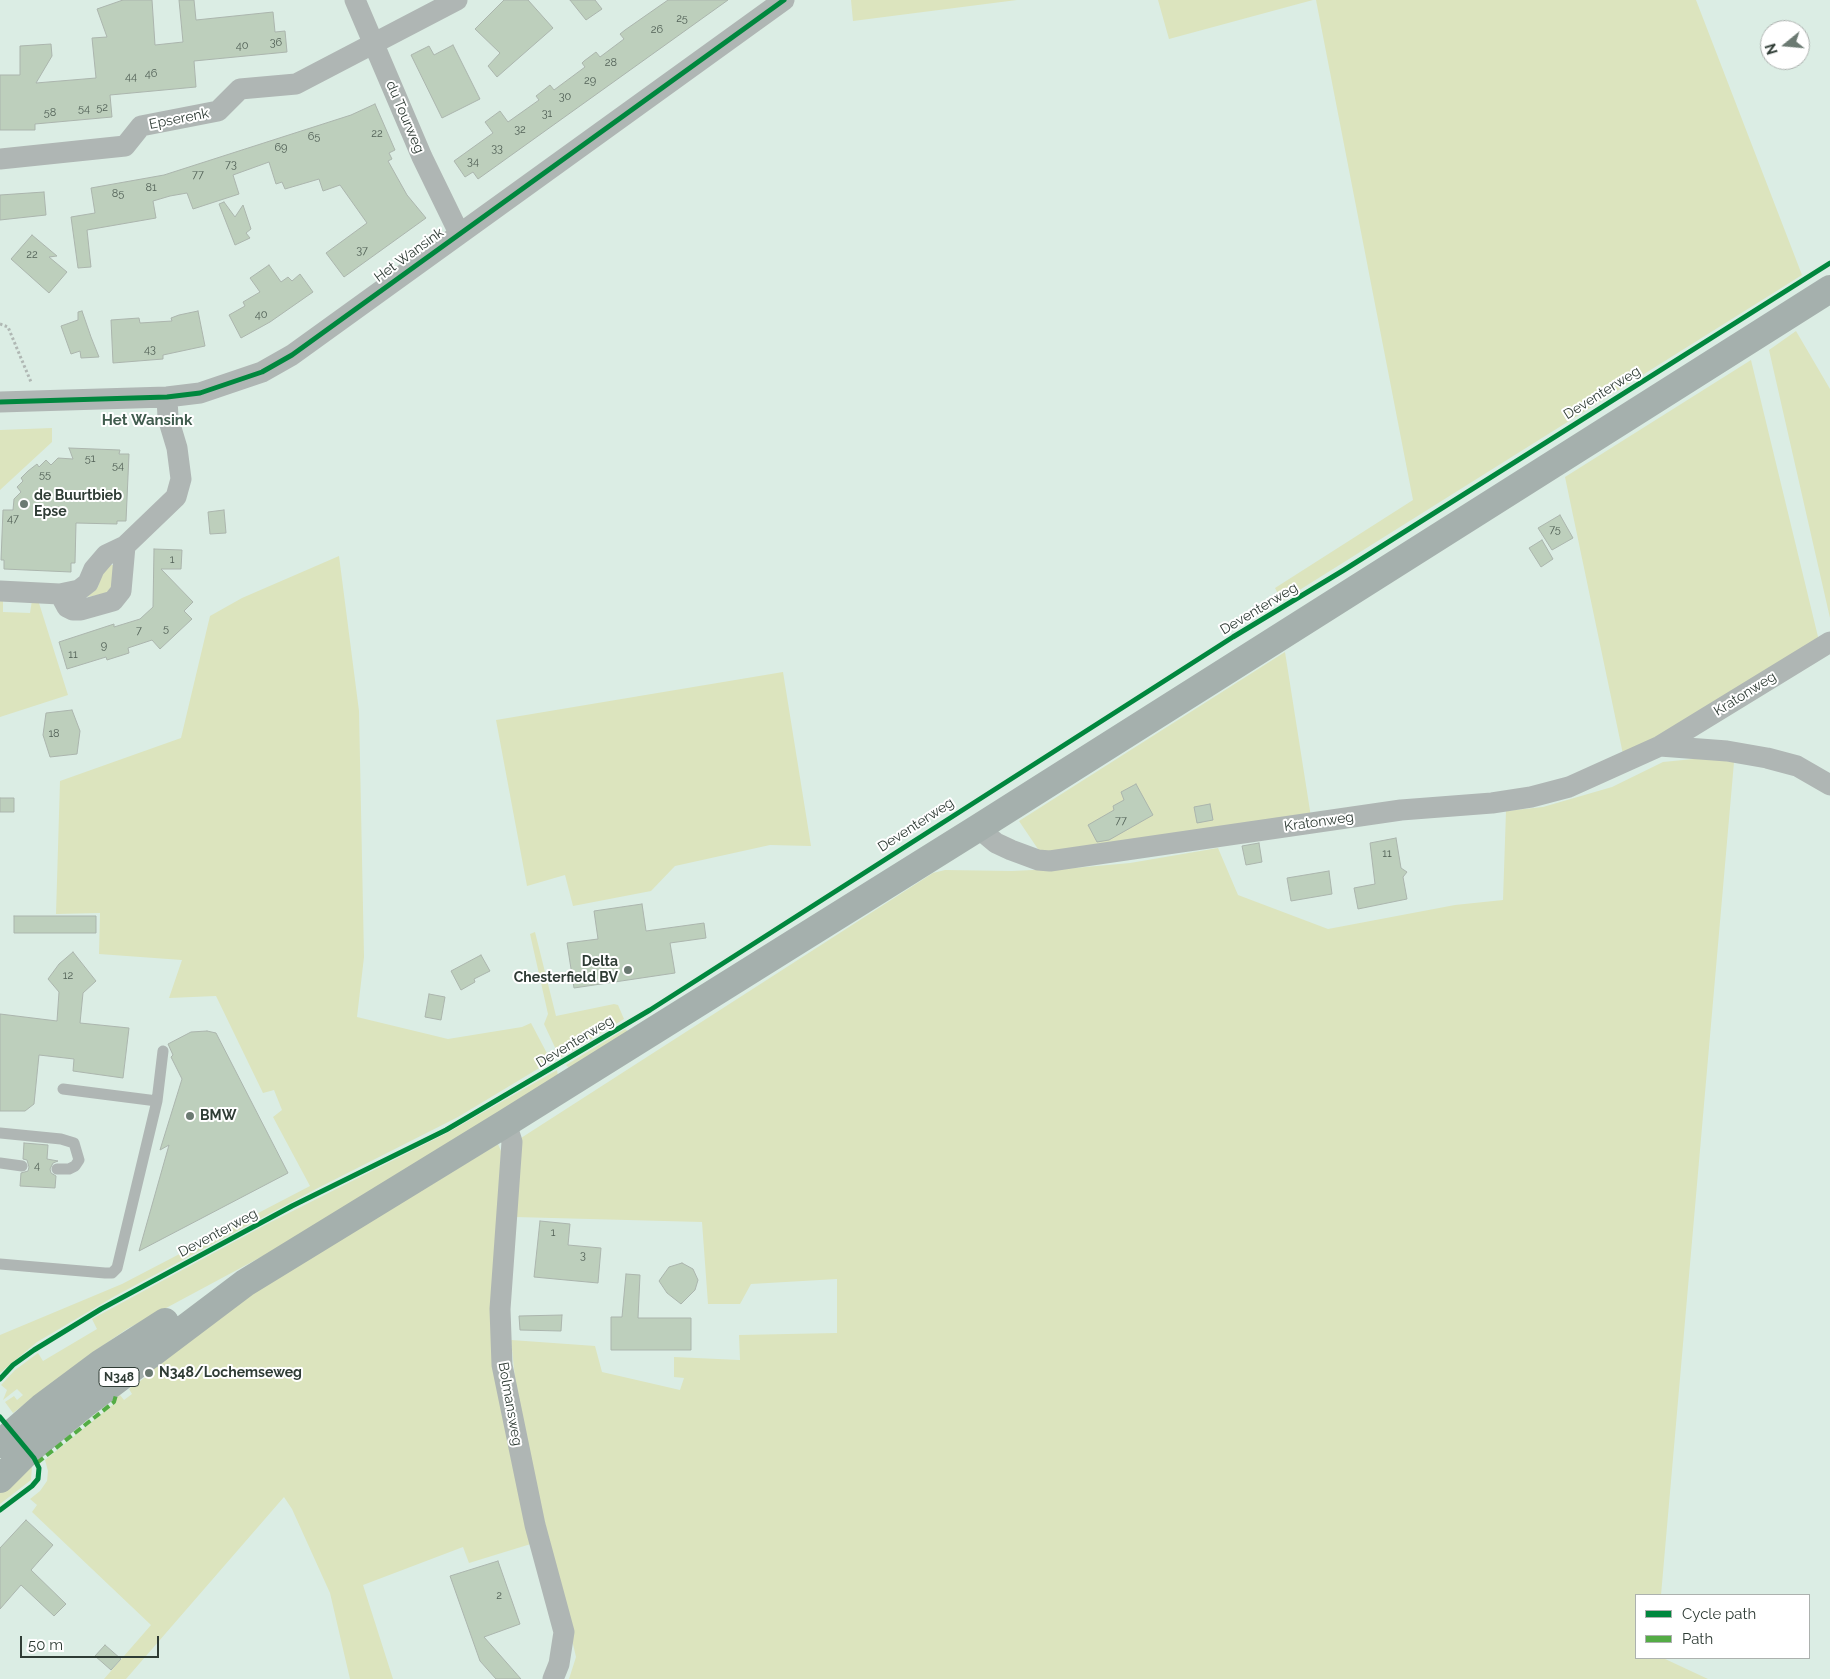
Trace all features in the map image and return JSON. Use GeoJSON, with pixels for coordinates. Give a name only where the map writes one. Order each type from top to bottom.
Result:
{"type":"FeatureCollection","features":[{"type":"Feature","properties":{"kind":"main road","name":"N348"},"geometry":{"type":"LineString","coordinates":[[0,1479],[29,1450],[86,1403],[245,1283],[506,1123],[978,828],[1830,289]]}},
{"type":"Feature","properties":{"kind":"main road","name":"N348"},"geometry":{"type":"LineString","coordinates":[[0,1444],[42,1407],[101,1363],[170,1319],[245,1283]]}},
{"type":"Feature","properties":{"kind":"street","name":"du Tourweg"},"geometry":{"type":"LineString","coordinates":[[355,0],[422,157],[458,233]]}},
{"type":"Feature","properties":{"kind":"street","name":"Epserenk"},"geometry":{"type":"LineString","coordinates":[[0,159],[125,146],[141,126],[218,111],[240,89],[296,84],[374,45],[457,0]]}},
{"type":"Feature","properties":{"kind":"street","name":"Het Wansink"},"geometry":{"type":"LineString","coordinates":[[0,402],[38,399],[167,397],[200,393],[262,372],[292,355],[458,233],[784,0]]}},
{"type":"Feature","properties":{"kind":"street"},"geometry":{"type":"LineString","coordinates":[[0,591],[60,594],[71,593],[85,586],[96,564],[106,554],[125,546],[172,502],[179,491],[180,468],[168,418],[167,397]]}},
{"type":"Feature","properties":{"kind":"street"},"geometry":{"type":"LineString","coordinates":[[60,594],[67,607],[73,610],[81,610],[113,601],[121,591],[125,546]]}},
{"type":"Feature","properties":{"kind":"street","name":"Kratonweg"},"geometry":{"type":"LineString","coordinates":[[978,828],[996,843],[1011,850],[1038,860],[1050,860],[1401,810],[1492,803],[1531,797],[1570,787],[1660,746],[1830,642]]}},
{"type":"Feature","properties":{"kind":"street","name":"Kratonweg"},"geometry":{"type":"LineString","coordinates":[[1660,746],[1727,751],[1767,758],[1797,766],[1830,785]]}},
{"type":"Feature","properties":{"kind":"street","name":"Bolmansweg"},"geometry":{"type":"LineString","coordinates":[[506,1123],[512,1142],[500,1309],[502,1365],[535,1525],[563,1625],[563,1647],[553,1679]]}},
{"type":"Feature","properties":{"kind":"lane"},"geometry":{"type":"LineString","coordinates":[[0,1264],[105,1273],[112,1273],[117,1268],[157,1101],[162,1051]]}},
{"type":"Feature","properties":{"kind":"lane"},"geometry":{"type":"LineString","coordinates":[[63,1089],[157,1101]]}},
{"type":"Feature","properties":{"kind":"lane"},"geometry":{"type":"LineString","coordinates":[[0,1132],[61,1139],[74,1143],[79,1160],[75,1166],[69,1169],[57,1169]]}},
{"type":"Feature","properties":{"kind":"lane"},"geometry":{"type":"LineString","coordinates":[[0,1163],[22,1166]]}},
{"type":"Feature","properties":{"kind":"path"},"geometry":{"type":"LineString","coordinates":[[0,324],[8,327],[38,399]]}},
{"type":"Feature","properties":{"kind":"green space"},"geometry":{"type":"Polygon","coordinates":[[[851,0],[1017,0],[853,21],[851,0]]]}},
{"type":"Feature","properties":{"kind":"green space"},"geometry":{"type":"Polygon","coordinates":[[[1158,0],[1313,0],[1169,39],[1158,0]]]}},
{"type":"Feature","properties":{"kind":"green space"},"geometry":{"type":"Polygon","coordinates":[[[1316,0],[1696,0],[1802,275],[1282,601],[1275,588],[1413,500],[1316,0]]]}},
{"type":"Feature","properties":{"kind":"green space"},"geometry":{"type":"Polygon","coordinates":[[[1796,331],[1830,389],[1830,618],[1769,350],[1796,331]]]}},
{"type":"Feature","properties":{"kind":"green space"},"geometry":{"type":"Polygon","coordinates":[[[1751,360],[1820,645],[1624,759],[1565,477],[1751,360]]]}},
{"type":"Feature","properties":{"kind":"green space"},"geometry":{"type":"Polygon","coordinates":[[[52,428],[52,442],[0,490],[0,430],[52,428]]]}},
{"type":"Feature","properties":{"kind":"green space"},"geometry":{"type":"Polygon","coordinates":[[[339,556],[359,711],[364,957],[357,1017],[448,1039],[522,1027],[531,1023],[551,1061],[458,1117],[314,1190],[115,1296],[37,1342],[0,1373],[0,1335],[122,1284],[310,1186],[273,1117],[282,1110],[274,1090],[263,1093],[216,996],[169,998],[182,960],[99,954],[100,913],[56,914],[60,781],[181,738],[210,616],[242,598],[339,556]]]}},
{"type":"Feature","properties":{"kind":"green space"},"geometry":{"type":"Polygon","coordinates":[[[110,565],[114,565],[114,582],[108,593],[87,597],[98,587],[102,573],[110,565]]]}},
{"type":"Feature","properties":{"kind":"green space"},"geometry":{"type":"Polygon","coordinates":[[[0,598],[3,598],[3,612],[30,613],[32,600],[38,600],[68,695],[0,717],[0,598]]]}},
{"type":"Feature","properties":{"kind":"green space"},"geometry":{"type":"Polygon","coordinates":[[[1285,652],[1311,817],[1044,858],[1019,821],[1285,652]]]}},
{"type":"Feature","properties":{"kind":"green space"},"geometry":{"type":"Polygon","coordinates":[[[783,672],[811,846],[770,845],[675,866],[651,891],[573,906],[565,875],[527,886],[496,720],[783,672]]]}},
{"type":"Feature","properties":{"kind":"green space"},"geometry":{"type":"Polygon","coordinates":[[[1703,758],[1734,762],[1661,1594],[1635,1594],[1635,1659],[1665,1659],[1708,1679],[569,1679],[576,1657],[518,1407],[511,1340],[595,1346],[602,1372],[680,1390],[684,1378],[674,1377],[674,1357],[740,1360],[739,1335],[837,1333],[837,1279],[751,1284],[740,1304],[708,1304],[702,1222],[515,1217],[521,1138],[933,873],[945,870],[1012,871],[1075,868],[1130,863],[1218,848],[1238,895],[1328,929],[1455,905],[1503,900],[1506,811],[1543,807],[1612,787],[1663,762],[1703,758]]]}},
{"type":"Feature","properties":{"kind":"green space"},"geometry":{"type":"Polygon","coordinates":[[[535,932],[556,1016],[614,1004],[618,1005],[624,1019],[560,1058],[544,1024],[548,1014],[530,934],[535,932]]]}},
{"type":"Feature","properties":{"kind":"green space"},"geometry":{"type":"Polygon","coordinates":[[[625,1029],[628,1031],[570,1069],[566,1065],[625,1029]]]}},
{"type":"Feature","properties":{"kind":"green space"},"geometry":{"type":"Polygon","coordinates":[[[557,1070],[558,1076],[289,1242],[127,1329],[85,1358],[13,1413],[5,1402],[14,1396],[17,1400],[23,1395],[17,1389],[3,1400],[7,1390],[1,1385],[15,1370],[38,1353],[43,1361],[97,1329],[92,1319],[265,1225],[447,1133],[557,1070]]]}},
{"type":"Feature","properties":{"kind":"green space"},"geometry":{"type":"Polygon","coordinates":[[[498,1144],[501,1151],[494,1338],[534,1543],[469,1563],[463,1547],[363,1585],[393,1679],[350,1679],[330,1593],[292,1509],[284,1497],[126,1679],[104,1679],[151,1625],[32,1512],[37,1505],[30,1499],[40,1491],[47,1481],[48,1471],[45,1460],[116,1402],[114,1399],[120,1395],[124,1400],[132,1394],[129,1389],[154,1371],[152,1368],[251,1294],[498,1144]]]}},
{"type":"Feature","properties":{"kind":"green space"},"geometry":{"type":"Polygon","coordinates":[[[32,1466],[31,1480],[0,1504],[0,1488],[32,1466]]]}},
{"type":"Feature","properties":{"kind":"building"},"geometry":{"type":"Polygon","coordinates":[[[123,0],[152,0],[155,45],[183,42],[179,0],[194,0],[196,20],[273,12],[275,32],[285,31],[287,52],[194,61],[196,87],[110,95],[112,117],[35,124],[35,130],[0,130],[0,75],[20,75],[20,46],[51,44],[52,56],[36,83],[96,78],[92,38],[107,37],[97,9],[123,0]]]}},
{"type":"Feature","properties":{"kind":"building"},"geometry":{"type":"Polygon","coordinates":[[[504,0],[528,0],[553,28],[497,77],[488,66],[500,53],[475,29],[504,0]]]}},
{"type":"Feature","properties":{"kind":"building"},"geometry":{"type":"Polygon","coordinates":[[[570,0],[595,0],[602,9],[586,20],[570,0]]]}},
{"type":"Feature","properties":{"kind":"building"},"geometry":{"type":"Polygon","coordinates":[[[668,0],[728,0],[478,179],[473,172],[465,177],[454,161],[493,133],[485,122],[500,111],[508,122],[539,100],[536,96],[550,85],[554,90],[585,67],[582,63],[596,52],[600,57],[624,39],[620,34],[668,0]]]}},
{"type":"Feature","properties":{"kind":"building"},"geometry":{"type":"Polygon","coordinates":[[[453,45],[480,99],[442,118],[411,55],[429,46],[434,55],[453,45]]]}},
{"type":"Feature","properties":{"kind":"building"},"geometry":{"type":"Polygon","coordinates":[[[375,104],[395,150],[389,153],[392,159],[388,161],[407,195],[426,218],[344,277],[326,253],[367,223],[340,185],[323,191],[319,179],[285,189],[282,182],[276,184],[269,162],[233,175],[239,194],[193,209],[187,193],[170,196],[153,201],[156,218],[87,230],[91,267],[78,268],[71,217],[95,213],[91,188],[164,175],[351,115],[375,104]]]}},
{"type":"Feature","properties":{"kind":"building"},"geometry":{"type":"Polygon","coordinates":[[[44,192],[46,215],[0,220],[0,195],[44,192]]]}},
{"type":"Feature","properties":{"kind":"building"},"geometry":{"type":"Polygon","coordinates":[[[224,202],[235,217],[243,205],[251,229],[246,233],[250,238],[235,245],[219,204],[224,202]]]}},
{"type":"Feature","properties":{"kind":"building"},"geometry":{"type":"Polygon","coordinates":[[[32,235],[57,256],[49,257],[67,272],[49,293],[11,259],[32,235]]]}},
{"type":"Feature","properties":{"kind":"building"},"geometry":{"type":"Polygon","coordinates":[[[269,265],[281,282],[288,277],[292,281],[300,274],[313,292],[270,322],[241,338],[229,315],[245,306],[243,302],[260,292],[250,278],[269,265]]]}},
{"type":"Feature","properties":{"kind":"building"},"geometry":{"type":"Polygon","coordinates":[[[82,311],[99,357],[81,358],[80,351],[71,354],[61,326],[78,320],[78,312],[82,311]]]}},
{"type":"Feature","properties":{"kind":"building"},"geometry":{"type":"Polygon","coordinates":[[[198,311],[205,346],[163,355],[163,359],[113,363],[111,320],[139,318],[140,323],[172,321],[171,318],[198,311]]]}},
{"type":"Feature","properties":{"kind":"building"},"geometry":{"type":"Polygon","coordinates":[[[69,448],[120,450],[119,454],[129,454],[126,521],[117,521],[117,524],[76,523],[75,563],[71,563],[71,572],[4,569],[4,560],[1,560],[3,510],[13,510],[14,499],[21,492],[17,487],[23,481],[21,478],[28,471],[37,464],[39,467],[46,460],[51,465],[58,458],[73,459],[69,448]]]}},
{"type":"Feature","properties":{"kind":"building"},"geometry":{"type":"Polygon","coordinates":[[[224,510],[226,533],[210,534],[208,512],[224,510]]]}},
{"type":"Feature","properties":{"kind":"building"},"geometry":{"type":"Polygon","coordinates":[[[1560,515],[1573,538],[1552,550],[1538,528],[1560,515]]]}},
{"type":"Feature","properties":{"kind":"building"},"geometry":{"type":"Polygon","coordinates":[[[1542,540],[1553,559],[1541,567],[1529,548],[1542,540]]]}},
{"type":"Feature","properties":{"kind":"building"},"geometry":{"type":"Polygon","coordinates":[[[154,549],[182,550],[181,569],[161,569],[193,602],[184,611],[192,619],[160,649],[152,640],[128,648],[129,653],[107,660],[106,657],[67,669],[59,642],[114,624],[114,627],[140,619],[153,607],[154,549]]]}},
{"type":"Feature","properties":{"kind":"building"},"geometry":{"type":"Polygon","coordinates":[[[72,710],[80,731],[77,754],[50,757],[43,735],[46,713],[72,710]]]}},
{"type":"Feature","properties":{"kind":"building"},"geometry":{"type":"Polygon","coordinates":[[[1136,784],[1153,815],[1109,840],[1097,842],[1088,825],[1114,810],[1113,806],[1124,800],[1121,792],[1136,784]]]}},
{"type":"Feature","properties":{"kind":"building"},"geometry":{"type":"Polygon","coordinates":[[[0,798],[14,798],[14,812],[0,812],[0,798]]]}},
{"type":"Feature","properties":{"kind":"building"},"geometry":{"type":"Polygon","coordinates":[[[1210,804],[1213,820],[1197,823],[1194,807],[1210,804]]]}},
{"type":"Feature","properties":{"kind":"building"},"geometry":{"type":"Polygon","coordinates":[[[1396,838],[1401,868],[1407,872],[1403,877],[1407,899],[1358,909],[1354,888],[1375,884],[1370,843],[1396,838]]]}},
{"type":"Feature","properties":{"kind":"building"},"geometry":{"type":"Polygon","coordinates":[[[1259,843],[1262,862],[1246,865],[1242,846],[1259,843]]]}},
{"type":"Feature","properties":{"kind":"building"},"geometry":{"type":"Polygon","coordinates":[[[1329,871],[1332,894],[1291,901],[1287,878],[1329,871]]]}},
{"type":"Feature","properties":{"kind":"building"},"geometry":{"type":"Polygon","coordinates":[[[642,904],[646,931],[704,923],[706,938],[670,943],[675,973],[574,988],[567,943],[598,939],[594,911],[642,904]]]}},
{"type":"Feature","properties":{"kind":"building"},"geometry":{"type":"Polygon","coordinates":[[[14,916],[96,916],[96,933],[14,933],[14,916]]]}},
{"type":"Feature","properties":{"kind":"building"},"geometry":{"type":"Polygon","coordinates":[[[73,952],[96,981],[83,993],[80,1023],[129,1028],[123,1078],[73,1071],[74,1059],[39,1055],[34,1104],[25,1111],[0,1111],[0,1014],[57,1021],[59,992],[48,979],[59,964],[73,952]]]}},
{"type":"Feature","properties":{"kind":"building"},"geometry":{"type":"Polygon","coordinates":[[[481,955],[490,971],[474,979],[475,982],[461,990],[451,971],[481,955]]]}},
{"type":"Feature","properties":{"kind":"building"},"geometry":{"type":"Polygon","coordinates":[[[429,994],[445,997],[441,1020],[425,1017],[429,994]]]}},
{"type":"Feature","properties":{"kind":"building"},"geometry":{"type":"Polygon","coordinates":[[[207,1031],[216,1033],[288,1173],[139,1251],[169,1145],[160,1150],[182,1079],[171,1057],[173,1055],[168,1044],[191,1032],[207,1031]]]}},
{"type":"Feature","properties":{"kind":"building"},"geometry":{"type":"Polygon","coordinates":[[[24,1143],[48,1145],[47,1159],[58,1161],[53,1163],[50,1169],[51,1173],[56,1176],[55,1188],[20,1186],[21,1173],[28,1171],[29,1167],[27,1160],[23,1159],[24,1143]]]}},
{"type":"Feature","properties":{"kind":"building"},"geometry":{"type":"Polygon","coordinates":[[[540,1221],[570,1224],[568,1245],[601,1248],[598,1283],[534,1277],[540,1221]]]}},
{"type":"Feature","properties":{"kind":"building"},"geometry":{"type":"Polygon","coordinates":[[[682,1263],[693,1269],[698,1280],[695,1290],[681,1304],[667,1293],[659,1281],[669,1267],[682,1263]]]}},
{"type":"Feature","properties":{"kind":"building"},"geometry":{"type":"Polygon","coordinates":[[[626,1274],[640,1275],[638,1318],[691,1318],[691,1350],[611,1350],[611,1317],[622,1317],[626,1274]]]}},
{"type":"Feature","properties":{"kind":"building"},"geometry":{"type":"Polygon","coordinates":[[[562,1315],[561,1331],[520,1330],[519,1316],[562,1315]]]}},
{"type":"Feature","properties":{"kind":"building"},"geometry":{"type":"Polygon","coordinates":[[[26,1520],[53,1545],[31,1570],[66,1604],[54,1616],[21,1585],[0,1609],[0,1548],[26,1520]]]}},
{"type":"Feature","properties":{"kind":"building"},"geometry":{"type":"Polygon","coordinates":[[[498,1561],[520,1624],[484,1637],[521,1679],[496,1679],[480,1661],[450,1576],[498,1561]]]}},
{"type":"Feature","properties":{"kind":"building"},"geometry":{"type":"Polygon","coordinates":[[[105,1645],[121,1659],[111,1670],[95,1656],[105,1645]]]}},
{"type":"Feature","properties":{"kind":"marked path"},"geometry":{"type":"LineString","coordinates":[[37,1463],[114,1402],[116,1395]]}},
{"type":"Feature","properties":{"kind":"cycle path"},"geometry":{"type":"LineString","coordinates":[[0,402],[167,397],[200,393],[262,372],[292,355],[784,0]]}},
{"type":"Feature","properties":{"kind":"cycle path","name":"Deventerweg"},"geometry":{"type":"LineString","coordinates":[[0,1379],[13,1365],[34,1350],[101,1309],[292,1206],[446,1130],[650,1010],[1233,637],[1344,570],[1830,263]]}},
{"type":"Feature","properties":{"kind":"cycle path"},"geometry":{"type":"LineString","coordinates":[[0,1417],[34,1458],[39,1468],[38,1479],[32,1486],[0,1510]]}},
{"type":"Feature","properties":{"kind":"place","name":"de Buurtbieb Epse"},"geometry":{"type":"Point","coordinates":[24,504]}},
{"type":"Feature","properties":{"kind":"place","name":"Delta Chesterfield BV"},"geometry":{"type":"Point","coordinates":[628,970]}},
{"type":"Feature","properties":{"kind":"place","name":"BMW"},"geometry":{"type":"Point","coordinates":[190,1116]}},
{"type":"Feature","properties":{"kind":"place","name":"N348/Lochemseweg"},"geometry":{"type":"Point","coordinates":[149,1373]}},
{"type":"Feature","properties":{"kind":"district","name":"Het Wansink"},"geometry":{"type":"Point","coordinates":[147,420]}}]}
